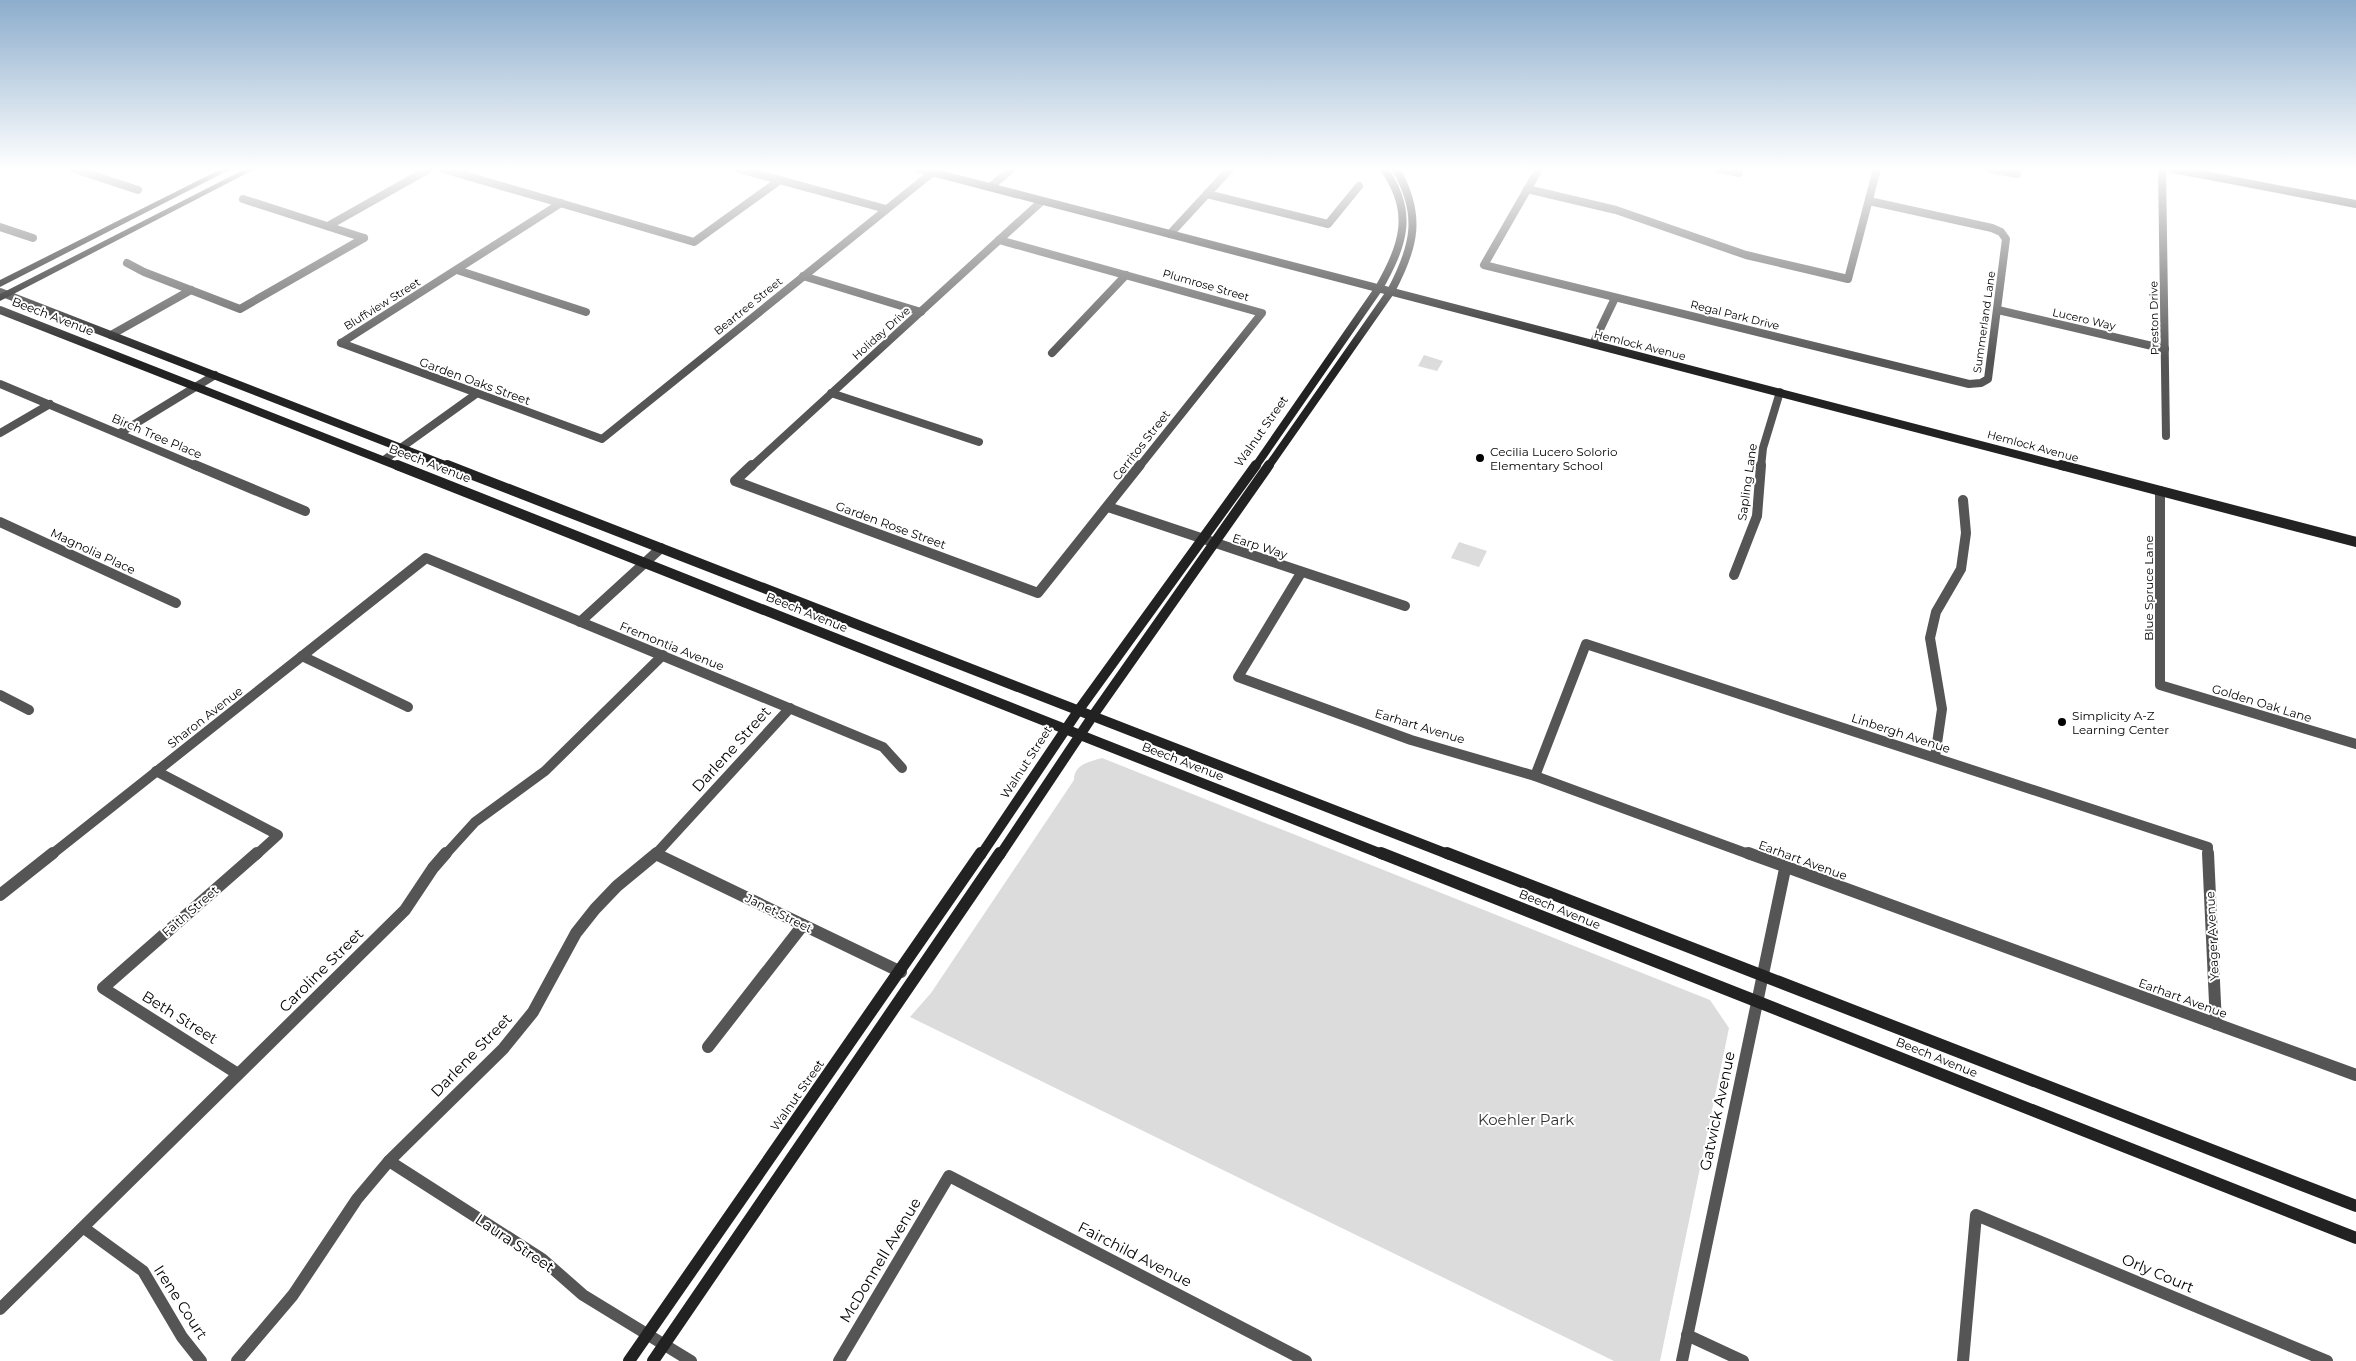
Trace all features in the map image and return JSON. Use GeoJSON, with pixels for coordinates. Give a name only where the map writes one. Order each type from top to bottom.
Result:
{"type":"FeatureCollection","features":[{"type":"Feature","properties":{"kind":"main road"},"geometry":{"type":"LineString","coordinates":[[0,284],[102,233]]}},
{"type":"Feature","properties":{"kind":"main road"},"geometry":{"type":"LineString","coordinates":[[2,295],[125,233]]}},
{"type":"Feature","properties":{"kind":"street"},"geometry":{"type":"LineString","coordinates":[[17,233],[33,238]]}},
{"type":"Feature","properties":{"kind":"street"},"geometry":{"type":"LineString","coordinates":[[127,263],[144,272],[240,309],[364,238],[348,233]]}},
{"type":"Feature","properties":{"kind":"street","name":"Bluffview Street"},"geometry":{"type":"LineString","coordinates":[[342,343],[516,233]]}},
{"type":"Feature","properties":{"kind":"street"},"geometry":{"type":"LineString","coordinates":[[661,233],[694,242],[707,233]]}},
{"type":"Feature","properties":{"kind":"street","name":"Beartree Street"},"geometry":{"type":"LineString","coordinates":[[602,439],[857,233]]}},
{"type":"Feature","properties":{"kind":"street","name":"Holiday Drive"},"geometry":{"type":"LineString","coordinates":[[735,481],[1007,233]]}},
{"type":"Feature","properties":{"kind":"street","name":"Hemlock Avenue"},"geometry":{"type":"LineString","coordinates":[[1164,233],[2356,542]]}},
{"type":"Feature","properties":{"kind":"street","name":"Walnut Street"},"geometry":{"type":"LineString","coordinates":[[629,1361],[901,972],[1036,776],[1078,711],[1202,540],[1379,288],[1396,257],[1402,233]]}},
{"type":"Feature","properties":{"kind":"street","name":"Walnut Street"},"geometry":{"type":"LineString","coordinates":[[653,1361],[1092,717],[1391,291],[1404,267],[1414,238],[1414,233]]}},
{"type":"Feature","properties":{"kind":"street","name":"Regal Park Drive"},"geometry":{"type":"LineString","coordinates":[[1502,233],[1484,265],[1969,384],[1981,383]]}},
{"type":"Feature","properties":{"kind":"street"},"geometry":{"type":"LineString","coordinates":[[1681,233],[1746,255],[1848,279],[1861,233]]}},
{"type":"Feature","properties":{"kind":"street","name":"Summerland Lane"},"geometry":{"type":"LineString","coordinates":[[1981,383],[1988,379],[1998,310],[2006,239],[2000,233]]}},
{"type":"Feature","properties":{"kind":"street","name":"Preston Drive"},"geometry":{"type":"LineString","coordinates":[[2163,233],[2166,436]]}},
{"type":"Feature","properties":{"kind":"street","name":"Plumrose Street"},"geometry":{"type":"LineString","coordinates":[[999,240],[1262,312]]}},
{"type":"Feature","properties":{"kind":"street"},"geometry":{"type":"LineString","coordinates":[[457,270],[586,312]]}},
{"type":"Feature","properties":{"kind":"street"},"geometry":{"type":"LineString","coordinates":[[1052,353],[1126,275]]}},
{"type":"Feature","properties":{"kind":"street"},"geometry":{"type":"LineString","coordinates":[[803,276],[921,312]]}},
{"type":"Feature","properties":{"kind":"street"},"geometry":{"type":"LineString","coordinates":[[111,335],[191,290]]}},
{"type":"Feature","properties":{"kind":"street","name":"Beech Avenue"},"geometry":{"type":"LineString","coordinates":[[2,295],[215,375],[2356,1206]]}},
{"type":"Feature","properties":{"kind":"street"},"geometry":{"type":"LineString","coordinates":[[1593,344],[1615,298]]}},
{"type":"Feature","properties":{"kind":"street","name":"Beech Avenue"},"geometry":{"type":"LineString","coordinates":[[0,310],[644,562],[2356,1238]]}},
{"type":"Feature","properties":{"kind":"street","name":"Lucero Way"},"geometry":{"type":"LineString","coordinates":[[1998,310],[2165,349]]}},
{"type":"Feature","properties":{"kind":"street","name":"Cerritos Street"},"geometry":{"type":"LineString","coordinates":[[1038,593],[1262,312]]}},
{"type":"Feature","properties":{"kind":"street","name":"Garden Oaks Street"},"geometry":{"type":"LineString","coordinates":[[342,343],[602,439]]}},
{"type":"Feature","properties":{"kind":"street"},"geometry":{"type":"LineString","coordinates":[[120,433],[215,375]]}},
{"type":"Feature","properties":{"kind":"street","name":"Birch Tree Place"},"geometry":{"type":"LineString","coordinates":[[0,384],[305,511]]}},
{"type":"Feature","properties":{"kind":"street","name":"Sapling Lane"},"geometry":{"type":"LineString","coordinates":[[1734,574],[1757,516],[1763,448],[1780,392]]}},
{"type":"Feature","properties":{"kind":"street"},"geometry":{"type":"LineString","coordinates":[[831,393],[979,442]]}},
{"type":"Feature","properties":{"kind":"street"},"geometry":{"type":"LineString","coordinates":[[384,460],[476,394]]}},
{"type":"Feature","properties":{"kind":"street"},"geometry":{"type":"LineString","coordinates":[[0,433],[50,404]]}},
{"type":"Feature","properties":{"kind":"street","name":"Garden Rose Street"},"geometry":{"type":"LineString","coordinates":[[735,481],[1038,593]]}},
{"type":"Feature","properties":{"kind":"street","name":"Blue Spruce Lane"},"geometry":{"type":"LineString","coordinates":[[2160,491],[2160,685]]}},
{"type":"Feature","properties":{"kind":"street"},"geometry":{"type":"LineString","coordinates":[[1935,758],[1942,709],[1930,638],[1936,612],[1961,569],[1966,533],[1962,500]]}},
{"type":"Feature","properties":{"kind":"street","name":"Earp Way"},"geometry":{"type":"LineString","coordinates":[[1108,507],[1202,540],[1405,606]]}},
{"type":"Feature","properties":{"kind":"street","name":"Magnolia Place"},"geometry":{"type":"LineString","coordinates":[[0,522],[176,603]]}},
{"type":"Feature","properties":{"kind":"street"},"geometry":{"type":"LineString","coordinates":[[580,622],[661,548]]}},
{"type":"Feature","properties":{"kind":"street","name":"Fremontia Avenue"},"geometry":{"type":"LineString","coordinates":[[426,558],[883,747],[902,768]]}},
{"type":"Feature","properties":{"kind":"street","name":"Sharon Avenue"},"geometry":{"type":"LineString","coordinates":[[0,895],[426,558]]}},
{"type":"Feature","properties":{"kind":"street","name":"Earhart Avenue"},"geometry":{"type":"LineString","coordinates":[[1301,573],[1238,676],[1411,740],[1535,776],[2356,1075]]}},
{"type":"Feature","properties":{"kind":"street","name":"Linbergh Avenue"},"geometry":{"type":"LineString","coordinates":[[1535,776],[1586,644],[2208,847]]}},
{"type":"Feature","properties":{"kind":"street","name":"Caroline Street"},"geometry":{"type":"LineString","coordinates":[[0,1309],[405,910],[433,868],[475,822],[545,771],[663,655]]}},
{"type":"Feature","properties":{"kind":"street"},"geometry":{"type":"LineString","coordinates":[[302,656],[408,707]]}},
{"type":"Feature","properties":{"kind":"street","name":"Golden Oak Lane"},"geometry":{"type":"LineString","coordinates":[[2160,685],[2356,744]]}},
{"type":"Feature","properties":{"kind":"street"},"geometry":{"type":"LineString","coordinates":[[0,695],[29,710]]}},
{"type":"Feature","properties":{"kind":"street","name":"Darlene Street"},"geometry":{"type":"LineString","coordinates":[[237,1361],[293,1295],[357,1199],[389,1161],[502,1049],[533,1012],[576,933],[617,886],[656,854],[790,708]]}},
{"type":"Feature","properties":{"kind":"street","name":"Faith Street"},"geometry":{"type":"LineString","coordinates":[[103,988],[278,835],[156,771]]}},
{"type":"Feature","properties":{"kind":"street","name":"Yeager Avenue"},"geometry":{"type":"LineString","coordinates":[[2208,847],[2216,1024]]}},
{"type":"Feature","properties":{"kind":"street","name":"Janet Street"},"geometry":{"type":"LineString","coordinates":[[656,854],[901,972]]}},
{"type":"Feature","properties":{"kind":"street","name":"Gatwick Avenue"},"geometry":{"type":"LineString","coordinates":[[1682,1361],[1761,975],[1785,868]]}},
{"type":"Feature","properties":{"kind":"street"},"geometry":{"type":"LineString","coordinates":[[708,1048],[804,925]]}},
{"type":"Feature","properties":{"kind":"street","name":"Beth Street"},"geometry":{"type":"LineString","coordinates":[[103,988],[238,1074]]}},
{"type":"Feature","properties":{"kind":"street","name":"Laura Street"},"geometry":{"type":"LineString","coordinates":[[389,1161],[542,1258],[583,1295],[691,1361]]}},
{"type":"Feature","properties":{"kind":"street","name":"McDonnell Avenue"},"geometry":{"type":"LineString","coordinates":[[839,1361],[949,1176]]}},
{"type":"Feature","properties":{"kind":"street","name":"Fairchild Avenue"},"geometry":{"type":"LineString","coordinates":[[949,1176],[1306,1361]]}},
{"type":"Feature","properties":{"kind":"street","name":"Orly Court"},"geometry":{"type":"LineString","coordinates":[[1963,1361],[1976,1215],[2326,1361]]}},
{"type":"Feature","properties":{"kind":"street","name":"Irene Court"},"geometry":{"type":"LineString","coordinates":[[84,1228],[143,1271],[182,1337],[201,1361]]}},
{"type":"Feature","properties":{"kind":"street"},"geometry":{"type":"LineString","coordinates":[[1687,1335],[1742,1361]]}},
{"type":"Feature","properties":{"kind":"green space"},"geometry":{"type":"Polygon","coordinates":[[[1424,355],[1443,361],[1437,371],[1418,366],[1424,355]]]}},
{"type":"Feature","properties":{"kind":"green space"},"geometry":{"type":"Polygon","coordinates":[[[1459,542],[1487,551],[1479,567],[1451,558],[1459,542]]]}},
{"type":"Feature","properties":{"kind":"green space","name":"Koehler Park"},"geometry":{"type":"Polygon","coordinates":[[[1102,758],[1710,1000],[1729,1028],[1660,1361],[1614,1361],[910,1017],[931,993],[1074,780],[1079,767],[1102,758]]]}},
{"type":"Feature","properties":{"kind":"place","name":"Cecilia Lucero Solorio Elementary School"},"geometry":{"type":"Point","coordinates":[1480,458]}},
{"type":"Feature","properties":{"kind":"place","name":"Simplicity A-Z Learning Center"},"geometry":{"type":"Point","coordinates":[2062,722]}}]}
